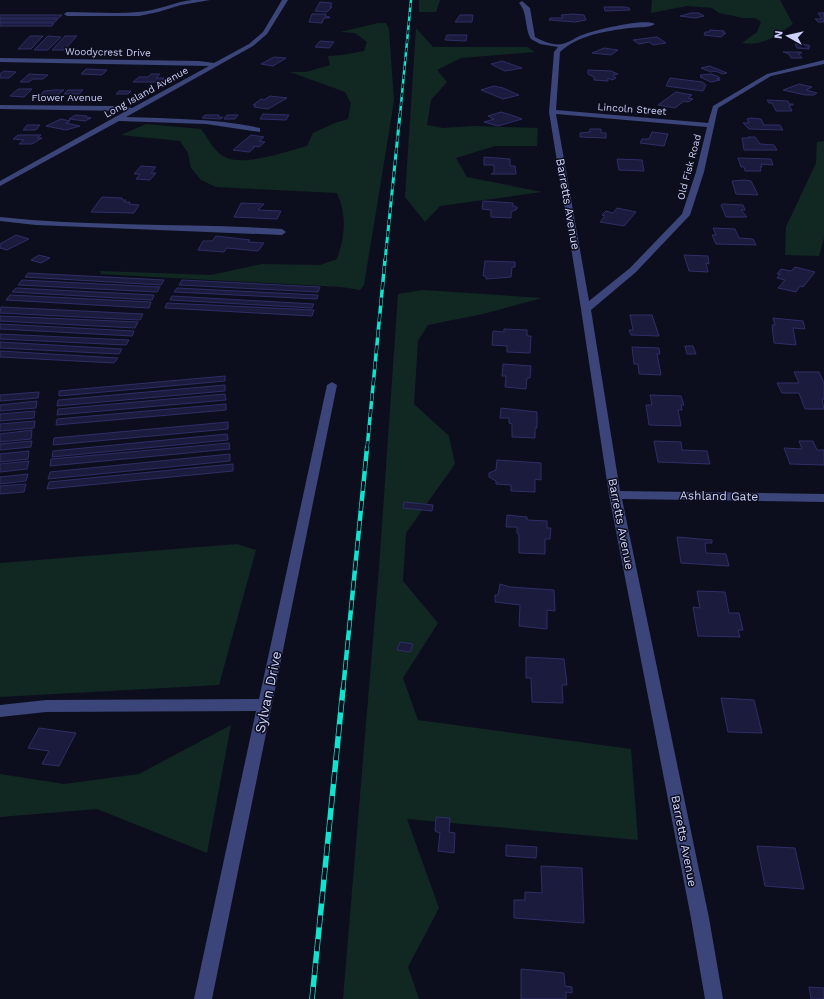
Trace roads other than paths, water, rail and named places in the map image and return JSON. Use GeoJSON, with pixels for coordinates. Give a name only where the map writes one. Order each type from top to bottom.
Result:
{"type":"FeatureCollection","features":[{"type":"Feature","properties":{"kind":"street"},"geometry":{"type":"LineString","coordinates":[[67,14],[139,14],[156,11],[180,3],[207,0]]}},
{"type":"Feature","properties":{"kind":"street","name":"Long Island Avenue"},"geometry":{"type":"LineString","coordinates":[[0,184],[243,50],[261,37],[285,0]]}},
{"type":"Feature","properties":{"kind":"street"},"geometry":{"type":"LineString","coordinates":[[522,3],[527,8],[529,34],[532,38],[539,42],[561,46],[572,40],[626,25],[652,24]]}},
{"type":"Feature","properties":{"kind":"street","name":"Barretts Avenue"},"geometry":{"type":"LineString","coordinates":[[561,46],[557,52],[552,112],[586,310],[615,495],[700,918],[714,999]]}},
{"type":"Feature","properties":{"kind":"street","name":"Woodycrest Drive"},"geometry":{"type":"LineString","coordinates":[[0,60],[199,63],[216,65]]}},
{"type":"Feature","properties":{"kind":"street","name":"Old Fisk Road"},"geometry":{"type":"LineString","coordinates":[[586,310],[633,270],[686,215],[700,172],[710,125],[716,107],[769,75],[824,62]]}},
{"type":"Feature","properties":{"kind":"street","name":"Flower Avenue"},"geometry":{"type":"LineString","coordinates":[[0,107],[113,108],[133,110]]}},
{"type":"Feature","properties":{"kind":"street","name":"Lincoln Street"},"geometry":{"type":"LineString","coordinates":[[552,112],[710,125]]}},
{"type":"Feature","properties":{"kind":"street"},"geometry":{"type":"LineString","coordinates":[[117,119],[206,122],[234,125],[257,130]]}},
{"type":"Feature","properties":{"kind":"street"},"geometry":{"type":"LineString","coordinates":[[0,219],[36,223],[237,229],[282,232]]}},
{"type":"Feature","properties":{"kind":"street","name":"Sylvan Drive"},"geometry":{"type":"LineString","coordinates":[[203,999],[332,384]]}},
{"type":"Feature","properties":{"kind":"street","name":"Ashland Gate"},"geometry":{"type":"LineString","coordinates":[[615,495],[824,498]]}},
{"type":"Feature","properties":{"kind":"street"},"geometry":{"type":"LineString","coordinates":[[0,711],[46,706],[265,705]]}},
{"type":"Feature","properties":{"kind":"railway"},"geometry":{"type":"LineString","coordinates":[[400,115],[411,0]]}},
{"type":"Feature","properties":{"kind":"railway"},"geometry":{"type":"LineString","coordinates":[[385,261],[400,114]]}},
{"type":"Feature","properties":{"kind":"railway"},"geometry":{"type":"LineString","coordinates":[[367,449],[385,260]]}},
{"type":"Feature","properties":{"kind":"railway"},"geometry":{"type":"LineString","coordinates":[[343,690],[367,448]]}},
{"type":"Feature","properties":{"kind":"railway"},"geometry":{"type":"LineString","coordinates":[[312,999],[343,689]]}}]}
